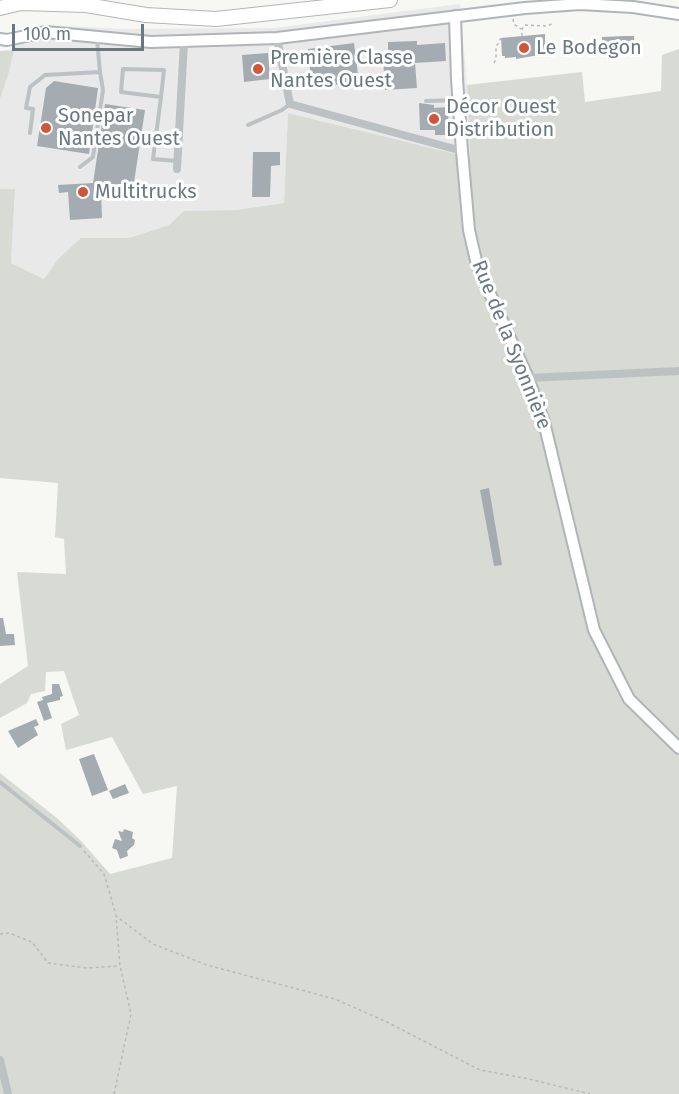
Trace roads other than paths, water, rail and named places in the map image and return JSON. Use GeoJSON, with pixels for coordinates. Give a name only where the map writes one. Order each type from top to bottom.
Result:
{"type":"FeatureCollection","features":[{"type":"Feature","properties":{"kind":"highway"},"geometry":{"type":"LineString","coordinates":[[0,8],[21,3],[86,5],[146,15],[216,19],[390,0]]}},
{"type":"Feature","properties":{"kind":"street"},"geometry":{"type":"LineString","coordinates":[[0,39],[7,40],[45,32],[151,42],[277,38],[512,9],[580,4],[633,7],[679,14]]}},
{"type":"Feature","properties":{"kind":"street","name":"Rue de la Syonnière"},"geometry":{"type":"LineString","coordinates":[[455,16],[462,151],[469,230],[477,265],[528,378],[547,432],[594,630],[629,699],[679,747]]}},
{"type":"Feature","properties":{"kind":"street"},"geometry":{"type":"LineString","coordinates":[[277,38],[290,104],[462,151]]}},
{"type":"Feature","properties":{"kind":"street"},"geometry":{"type":"LineString","coordinates":[[177,165],[184,42]]}},
{"type":"Feature","properties":{"kind":"street"},"geometry":{"type":"LineString","coordinates":[[528,378],[679,371]]}},
{"type":"Feature","properties":{"kind":"street"},"geometry":{"type":"LineString","coordinates":[[0,1060],[2,1078],[8,1094]]}},
{"type":"Feature","properties":{"kind":"lane"},"geometry":{"type":"LineString","coordinates":[[80,167],[93,157],[102,90],[97,38]]}},
{"type":"Feature","properties":{"kind":"lane"},"geometry":{"type":"LineString","coordinates":[[160,97],[121,92],[123,69],[164,70],[153,159],[177,165]]}},
{"type":"Feature","properties":{"kind":"lane"},"geometry":{"type":"LineString","coordinates":[[30,133],[33,109],[26,108],[30,87],[45,75],[100,72]]}},
{"type":"Feature","properties":{"kind":"lane"},"geometry":{"type":"LineString","coordinates":[[426,101],[458,99]]}},
{"type":"Feature","properties":{"kind":"lane"},"geometry":{"type":"LineString","coordinates":[[248,125],[290,104]]}},
{"type":"Feature","properties":{"kind":"lane"},"geometry":{"type":"LineString","coordinates":[[0,782],[80,846]]}},
{"type":"Feature","properties":{"kind":"place","name":"Le Bodegon"},"geometry":{"type":"Point","coordinates":[524,48]}},
{"type":"Feature","properties":{"kind":"place","name":"Première Classe Nantes Ouest"},"geometry":{"type":"Point","coordinates":[258,69]}},
{"type":"Feature","properties":{"kind":"place","name":"Décor Ouest Distribution"},"geometry":{"type":"Point","coordinates":[434,119]}},
{"type":"Feature","properties":{"kind":"place","name":"Sonepar Nantes Ouest"},"geometry":{"type":"Point","coordinates":[46,128]}},
{"type":"Feature","properties":{"kind":"place","name":"Multitrucks"},"geometry":{"type":"Point","coordinates":[83,192]}}]}
